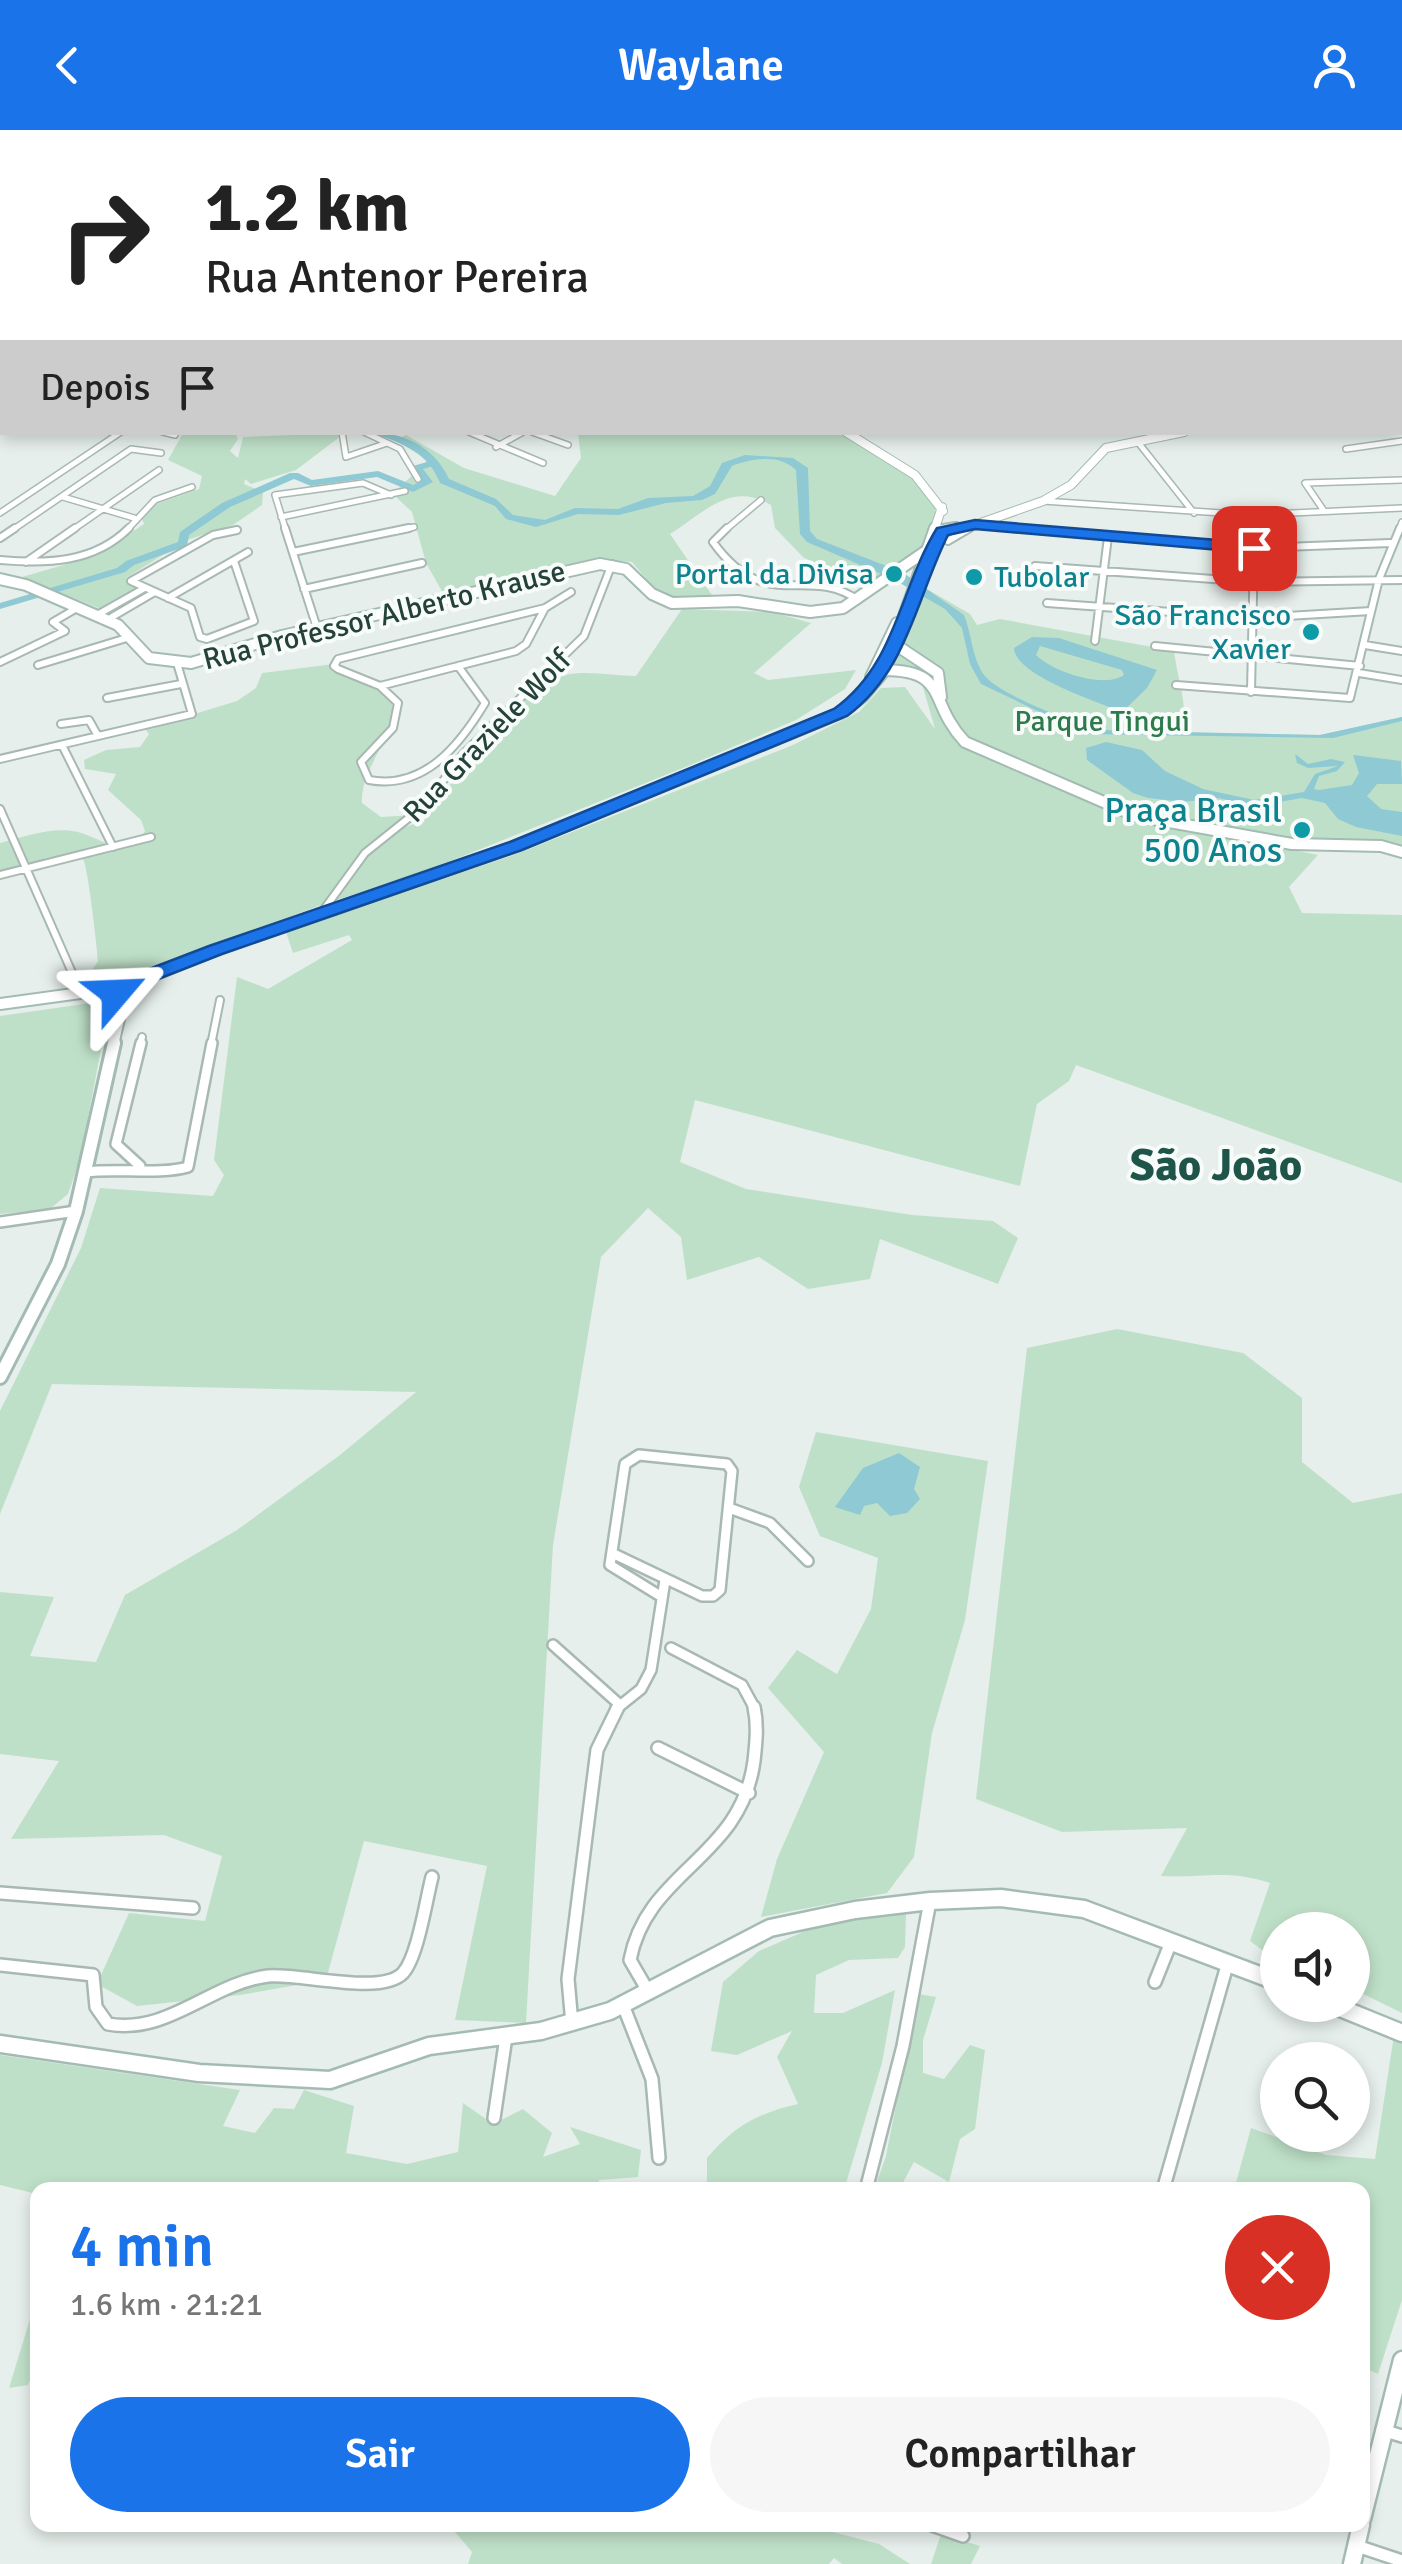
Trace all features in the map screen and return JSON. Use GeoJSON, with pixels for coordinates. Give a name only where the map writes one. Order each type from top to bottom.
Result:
{"type":"FeatureCollection","features":[{"type":"Feature","properties":{"kind":"street"},"geometry":{"type":"LineString","coordinates":[[0,512],[118,435]]}},
{"type":"Feature","properties":{"kind":"street"},"geometry":{"type":"LineString","coordinates":[[342,435],[346,457],[387,443]]}},
{"type":"Feature","properties":{"kind":"street"},"geometry":{"type":"LineString","coordinates":[[370,435],[400,450],[418,479]]}},
{"type":"Feature","properties":{"kind":"street"},"geometry":{"type":"LineString","coordinates":[[474,435],[543,463]]}},
{"type":"Feature","properties":{"kind":"street"},"geometry":{"type":"LineString","coordinates":[[496,447],[517,435]]}},
{"type":"Feature","properties":{"kind":"street"},"geometry":{"type":"LineString","coordinates":[[540,435],[568,445]]}},
{"type":"Feature","properties":{"kind":"street"},"geometry":{"type":"LineString","coordinates":[[851,435],[911,473],[932,490],[942,507],[942,531],[922,571]]}},
{"type":"Feature","properties":{"kind":"street"},"geometry":{"type":"LineString","coordinates":[[761,500],[713,542],[750,580],[778,589],[856,594],[872,590],[928,550],[942,531],[971,526],[1044,501],[1071,485],[1097,454],[1164,435]]}},
{"type":"Feature","properties":{"kind":"street"},"geometry":{"type":"LineString","coordinates":[[1346,449],[1402,440]]}},
{"type":"Feature","properties":{"kind":"street"},"geometry":{"type":"LineString","coordinates":[[1137,441],[1194,513]]}},
{"type":"Feature","properties":{"kind":"street"},"geometry":{"type":"LineString","coordinates":[[0,538],[130,449],[161,453]]}},
{"type":"Feature","properties":{"kind":"street"},"geometry":{"type":"LineString","coordinates":[[26,562],[159,470]]}},
{"type":"Feature","properties":{"kind":"street"},"geometry":{"type":"LineString","coordinates":[[1324,511],[1305,483],[1402,480]]}},
{"type":"Feature","properties":{"kind":"street"},"geometry":{"type":"LineString","coordinates":[[316,628],[274,495],[363,483],[388,496]]}},
{"type":"Feature","properties":{"kind":"street"},"geometry":{"type":"LineString","coordinates":[[0,560],[80,558],[127,530],[148,502],[192,487]]}},
{"type":"Feature","properties":{"kind":"street"},"geometry":{"type":"LineString","coordinates":[[281,517],[404,492]]}},
{"type":"Feature","properties":{"kind":"street"},"geometry":{"type":"LineString","coordinates":[[63,497],[134,518]]}},
{"type":"Feature","properties":{"kind":"street"},"geometry":{"type":"LineString","coordinates":[[1044,501],[1194,513],[1402,508]]}},
{"type":"Feature","properties":{"kind":"street"},"geometry":{"type":"LineString","coordinates":[[1176,685],[1350,698],[1390,543],[1402,522]]}},
{"type":"Feature","properties":{"kind":"street"},"geometry":{"type":"LineString","coordinates":[[971,526],[1254,548],[1390,543]]}},
{"type":"Feature","properties":{"kind":"street"},"geometry":{"type":"LineString","coordinates":[[293,552],[414,527]]}},
{"type":"Feature","properties":{"kind":"street"},"geometry":{"type":"LineString","coordinates":[[190,608],[130,580],[213,535],[236,530]]}},
{"type":"Feature","properties":{"kind":"street"},"geometry":{"type":"LineString","coordinates":[[1095,642],[1108,537]]}},
{"type":"Feature","properties":{"kind":"street"},"geometry":{"type":"LineString","coordinates":[[1251,692],[1254,548]]}},
{"type":"Feature","properties":{"kind":"street"},"geometry":{"type":"LineString","coordinates":[[0,1004],[82,992],[121,991],[151,975],[322,912],[516,846],[822,721],[867,688],[886,668],[928,550]]}},
{"type":"Feature","properties":{"kind":"street"},"geometry":{"type":"LineString","coordinates":[[168,598],[248,552]]}},
{"type":"Feature","properties":{"kind":"street"},"geometry":{"type":"LineString","coordinates":[[184,588],[204,639],[253,622],[234,560]]}},
{"type":"Feature","properties":{"kind":"street"},"geometry":{"type":"LineString","coordinates":[[304,588],[422,563]]}},
{"type":"Feature","properties":{"kind":"street"},"geometry":{"type":"LineString","coordinates":[[612,564],[626,569],[652,594],[672,604],[738,600],[810,612],[844,608],[856,594]]}},
{"type":"Feature","properties":{"kind":"street","name":"Rua Professor Alberto Krause"},"geometry":{"type":"LineString","coordinates":[[0,579],[105,616],[149,658],[178,663],[206,660],[316,628],[584,566],[612,564]]}},
{"type":"Feature","properties":{"kind":"street","name":"Rua Graziele Wolf"},"geometry":{"type":"LineString","coordinates":[[322,912],[365,853],[425,805],[486,731],[584,636],[612,564]]}},
{"type":"Feature","properties":{"kind":"street"},"geometry":{"type":"LineString","coordinates":[[1035,566],[1254,582],[1402,580]]}},
{"type":"Feature","properties":{"kind":"street"},"geometry":{"type":"LineString","coordinates":[[902,569],[922,571]]}},
{"type":"Feature","properties":{"kind":"street"},"geometry":{"type":"LineString","coordinates":[[105,616],[149,591]]}},
{"type":"Feature","properties":{"kind":"street"},"geometry":{"type":"LineString","coordinates":[[105,616],[149,591]]}},
{"type":"Feature","properties":{"kind":"street"},"geometry":{"type":"LineString","coordinates":[[458,666],[485,703],[470,727],[418,779],[394,784],[369,780],[361,762],[393,728],[399,714],[398,703],[380,686],[338,669],[334,662],[344,656],[545,608],[571,592]]}},
{"type":"Feature","properties":{"kind":"street"},"geometry":{"type":"LineString","coordinates":[[1047,603],[1254,618],[1370,612]]}},
{"type":"Feature","properties":{"kind":"street"},"geometry":{"type":"LineString","coordinates":[[0,662],[65,630],[53,622],[77,608]]}},
{"type":"Feature","properties":{"kind":"street"},"geometry":{"type":"LineString","coordinates":[[380,686],[522,648],[545,608]]}},
{"type":"Feature","properties":{"kind":"street"},"geometry":{"type":"LineString","coordinates":[[38,665],[128,634]]}},
{"type":"Feature","properties":{"kind":"street"},"geometry":{"type":"LineString","coordinates":[[893,641],[905,655],[938,673],[942,714]]}},
{"type":"Feature","properties":{"kind":"street"},"geometry":{"type":"LineString","coordinates":[[1365,645],[1402,651]]}},
{"type":"Feature","properties":{"kind":"street"},"geometry":{"type":"LineString","coordinates":[[1155,646],[1252,655],[1402,680]]}},
{"type":"Feature","properties":{"kind":"street"},"geometry":{"type":"LineString","coordinates":[[886,668],[903,663],[905,655]]}},
{"type":"Feature","properties":{"kind":"street"},"geometry":{"type":"LineString","coordinates":[[0,759],[192,714],[178,663]]}},
{"type":"Feature","properties":{"kind":"street"},"geometry":{"type":"LineString","coordinates":[[886,668],[912,670],[932,681],[952,732],[978,749],[1115,810],[1284,843],[1381,846],[1402,852]]}},
{"type":"Feature","properties":{"kind":"street"},"geometry":{"type":"LineString","coordinates":[[107,698],[181,684]]}},
{"type":"Feature","properties":{"kind":"street"},"geometry":{"type":"LineString","coordinates":[[62,724],[89,720],[98,736]]}},
{"type":"Feature","properties":{"kind":"street"},"geometry":{"type":"LineString","coordinates":[[470,727],[486,731]]}},
{"type":"Feature","properties":{"kind":"street"},"geometry":{"type":"LineString","coordinates":[[62,745],[113,847]]}},
{"type":"Feature","properties":{"kind":"street"},"geometry":{"type":"LineString","coordinates":[[0,809],[82,992]]}},
{"type":"Feature","properties":{"kind":"street"},"geometry":{"type":"LineString","coordinates":[[0,875],[151,837]]}},
{"type":"Feature","properties":{"kind":"street"},"geometry":{"type":"LineString","coordinates":[[336,890],[349,904]]}},
{"type":"Feature","properties":{"kind":"street"},"geometry":{"type":"LineString","coordinates":[[0,1377],[58,1264],[76,1210],[118,1022],[121,991]]}},
{"type":"Feature","properties":{"kind":"street"},"geometry":{"type":"LineString","coordinates":[[85,1172],[143,1168],[171,1172],[188,1167],[220,1000]]}},
{"type":"Feature","properties":{"kind":"street"},"geometry":{"type":"LineString","coordinates":[[142,1037],[116,1144],[143,1168]]}},
{"type":"Feature","properties":{"kind":"street"},"geometry":{"type":"LineString","coordinates":[[0,1222],[76,1210]]}},
{"type":"Feature","properties":{"kind":"street"},"geometry":{"type":"LineString","coordinates":[[612,1553],[702,1596],[720,1590],[732,1471],[727,1464],[639,1454],[626,1464],[610,1565],[662,1596]]}},
{"type":"Feature","properties":{"kind":"street"},"geometry":{"type":"LineString","coordinates":[[729,1508],[770,1519],[795,1552],[808,1561]]}},
{"type":"Feature","properties":{"kind":"street"},"geometry":{"type":"LineString","coordinates":[[572,2024],[568,1979],[597,1750],[618,1704],[641,1689],[651,1670],[665,1580]]}},
{"type":"Feature","properties":{"kind":"street"},"geometry":{"type":"LineString","coordinates":[[552,1645],[618,1704]]}},
{"type":"Feature","properties":{"kind":"street"},"geometry":{"type":"LineString","coordinates":[[649,1992],[630,1960],[637,1924],[646,1909],[718,1844],[749,1793],[759,1725],[758,1704],[748,1689],[670,1648]]}},
{"type":"Feature","properties":{"kind":"street"},"geometry":{"type":"LineString","coordinates":[[658,1748],[749,1793]]}},
{"type":"Feature","properties":{"kind":"street"},"geometry":{"type":"LineString","coordinates":[[0,1964],[92,1974],[96,2008],[105,2022],[126,2029],[149,2025],[253,1979],[386,1982],[402,1975],[410,1962],[432,1876]]}},
{"type":"Feature","properties":{"kind":"street"},"geometry":{"type":"LineString","coordinates":[[0,1892],[193,1908]]}},
{"type":"Feature","properties":{"kind":"street"},"geometry":{"type":"LineString","coordinates":[[0,2044],[96,2062],[309,2082],[330,2080],[428,2046],[572,2024],[623,2005],[770,1928],[854,1910],[930,1901],[1042,1900],[1084,1909],[1260,1975]]}},
{"type":"Feature","properties":{"kind":"street"},"geometry":{"type":"LineString","coordinates":[[868,2182],[903,2046],[930,1901]]}},
{"type":"Feature","properties":{"kind":"street"},"geometry":{"type":"LineString","coordinates":[[1155,1982],[1172,1939]]}},
{"type":"Feature","properties":{"kind":"street"},"geometry":{"type":"LineString","coordinates":[[1165,2182],[1228,1962]]}},
{"type":"Feature","properties":{"kind":"street"},"geometry":{"type":"LineString","coordinates":[[623,2005],[646,2051],[653,2078],[659,2158]]}},
{"type":"Feature","properties":{"kind":"street"},"geometry":{"type":"LineString","coordinates":[[1370,2020],[1402,2033]]}},
{"type":"Feature","properties":{"kind":"street"},"geometry":{"type":"LineString","coordinates":[[494,2118],[506,2034]]}},
{"type":"Feature","properties":{"kind":"street"},"geometry":{"type":"LineString","coordinates":[[1370,2472],[1375,2440],[1402,2360]]}},
{"type":"Feature","properties":{"kind":"street"},"geometry":{"type":"LineString","coordinates":[[1375,2440],[1402,2436]]}},
{"type":"Feature","properties":{"kind":"street"},"geometry":{"type":"LineString","coordinates":[[952,2532],[963,2536]]}},
{"type":"Feature","properties":{"kind":"street"},"geometry":{"type":"LineString","coordinates":[[1354,2555],[1402,2561]]}},
{"type":"Feature","properties":{"kind":"green space"},"geometry":{"type":"Polygon","coordinates":[[[182,435],[236,435],[238,439],[230,451],[238,458],[243,437],[342,435],[296,470],[251,484],[245,479],[244,484],[263,492],[262,505],[233,525],[187,540],[126,578],[138,589],[101,609],[22,577],[98,555],[144,524],[142,519],[151,506],[199,489],[202,476],[168,460],[182,435]]]}},
{"type":"Feature","properties":{"kind":"green space"},"geometry":{"type":"Polygon","coordinates":[[[406,435],[464,468],[555,496],[581,458],[578,435],[845,435],[898,467],[934,496],[935,512],[927,539],[919,549],[873,586],[804,558],[775,528],[771,505],[743,496],[719,502],[670,534],[714,598],[662,598],[632,562],[601,560],[443,593],[426,563],[412,512],[395,496],[400,486],[426,464],[426,459],[396,440],[406,435]]]}},
{"type":"Feature","properties":{"kind":"green space","name":"Parque Tingui"},"geometry":{"type":"Polygon","coordinates":[[[920,585],[970,614],[977,625],[1000,619],[1174,651],[1184,732],[1320,735],[1402,717],[1402,858],[1384,850],[1269,845],[1318,855],[1289,887],[1302,913],[1402,915],[1402,1183],[1076,1065],[1069,1081],[1037,1104],[1020,1186],[695,1100],[680,1162],[746,1189],[912,1215],[993,1221],[1018,1238],[998,1284],[880,1239],[870,1279],[808,1289],[759,1257],[687,1280],[681,1237],[648,1208],[601,1257],[553,1545],[526,2023],[455,2020],[487,1866],[364,1841],[326,1980],[240,1995],[137,2006],[97,1984],[129,1913],[205,1921],[222,1856],[164,1835],[11,1839],[59,1761],[0,1754],[0,1592],[54,1597],[30,1656],[96,1662],[125,1595],[237,1530],[340,1455],[416,1392],[52,1384],[0,1514],[0,1411],[81,1248],[100,1188],[213,1196],[224,1175],[214,1160],[237,977],[268,989],[352,940],[349,935],[293,953],[286,932],[511,856],[793,745],[859,712],[881,688],[905,687],[935,729],[920,677],[885,670],[920,585]]]}},
{"type":"Feature","properties":{"kind":"green space"},"geometry":{"type":"Polygon","coordinates":[[[682,609],[772,612],[811,623],[754,673],[768,680],[856,670],[845,689],[796,720],[688,766],[418,874],[321,905],[103,986],[59,992],[89,975],[98,961],[83,859],[51,857],[0,873],[0,843],[29,835],[68,831],[115,845],[138,841],[145,831],[141,820],[108,790],[116,774],[85,769],[84,760],[106,750],[140,747],[149,734],[145,729],[237,701],[256,688],[262,673],[334,664],[391,699],[390,725],[367,776],[362,803],[381,817],[417,815],[401,828],[424,821],[488,738],[528,697],[565,675],[636,676],[682,609]]]}},
{"type":"Feature","properties":{"kind":"green space"},"geometry":{"type":"Polygon","coordinates":[[[98,1002],[108,1013],[80,1159],[68,1194],[50,1209],[0,1214],[0,1016],[98,1002]]]}},
{"type":"Feature","properties":{"kind":"green space"},"geometry":{"type":"Polygon","coordinates":[[[1117,1329],[1243,1353],[1302,1398],[1302,1462],[1353,1503],[1402,1493],[1402,2013],[1370,1997],[1370,1912],[1260,1912],[1270,1883],[1228,1875],[1161,1876],[1187,1828],[1062,1832],[976,1799],[1027,1348],[1117,1329]]]}},
{"type":"Feature","properties":{"kind":"green space"},"geometry":{"type":"Polygon","coordinates":[[[816,1432],[988,1461],[965,1620],[932,1733],[914,1857],[887,1893],[761,1917],[777,1859],[824,1752],[768,1688],[797,1650],[837,1674],[871,1609],[878,1558],[820,1536],[799,1487],[816,1432]]]}},
{"type":"Feature","properties":{"kind":"green space"},"geometry":{"type":"Polygon","coordinates":[[[1260,1912],[1260,1948],[1250,1941],[1260,1912]]]}},
{"type":"Feature","properties":{"kind":"green space"},"geometry":{"type":"Polygon","coordinates":[[[906,1914],[905,1947],[898,1958],[849,1960],[816,1975],[814,2013],[843,2013],[895,1990],[882,2063],[846,2182],[707,2182],[707,2158],[727,2137],[759,2117],[798,2104],[777,2057],[792,2031],[737,2055],[711,2051],[723,1982],[759,1951],[821,1924],[906,1914]]]}},
{"type":"Feature","properties":{"kind":"green space"},"geometry":{"type":"Polygon","coordinates":[[[918,1994],[936,1997],[923,2040],[923,2073],[944,2079],[970,2045],[985,2050],[975,2129],[960,2139],[949,2182],[914,2162],[903,2182],[877,2182],[886,2156],[918,1994]]]}},
{"type":"Feature","properties":{"kind":"green space"},"geometry":{"type":"Polygon","coordinates":[[[1394,2035],[1402,2038],[1402,2300],[1378,2374],[1370,2370],[1370,2182],[1236,2182],[1251,2128],[1260,2131],[1260,2152],[1375,2159],[1394,2035]]]}},
{"type":"Feature","properties":{"kind":"green space"},"geometry":{"type":"Polygon","coordinates":[[[0,2055],[240,2090],[223,2126],[255,2133],[274,2108],[294,2109],[304,2090],[354,2106],[346,2153],[407,2164],[458,2152],[463,2103],[493,2124],[523,2109],[552,2133],[543,2157],[580,2144],[570,2127],[641,2150],[638,2177],[599,2182],[30,2182],[30,2192],[0,2185],[0,2055]]]}},
{"type":"Feature","properties":{"kind":"green space"},"geometry":{"type":"Polygon","coordinates":[[[30,2319],[30,2380],[28,2385],[9,2388],[30,2319]]]}},
{"type":"Feature","properties":{"kind":"green space"},"geometry":{"type":"Polygon","coordinates":[[[455,2532],[833,2532],[879,2544],[910,2564],[842,2564],[834,2558],[829,2564],[468,2564],[472,2552],[455,2532]]]}},
{"type":"Feature","properties":{"kind":"green space"},"geometry":{"type":"Polygon","coordinates":[[[941,2534],[980,2546],[971,2564],[931,2564],[941,2534]]]}},
{"type":"Feature","properties":{"kind":"water"},"geometry":{"type":"Polygon","coordinates":[[[378,435],[393,435],[418,444],[436,459],[449,479],[496,499],[513,515],[545,520],[575,508],[618,509],[648,498],[693,496],[710,486],[722,463],[745,455],[793,458],[808,468],[810,531],[817,539],[902,572],[964,615],[984,675],[1008,693],[1047,711],[1088,726],[1119,731],[1120,723],[1123,731],[1320,735],[1402,717],[1402,721],[1333,738],[1086,734],[981,684],[970,664],[962,628],[945,609],[893,579],[807,542],[800,534],[796,470],[782,462],[757,460],[732,466],[715,494],[702,500],[666,503],[619,515],[578,514],[536,527],[506,519],[495,506],[440,483],[429,464],[404,445],[378,435]]]}},
{"type":"Feature","properties":{"kind":"water"},"geometry":{"type":"Polygon","coordinates":[[[1032,637],[1059,638],[1157,670],[1147,688],[1114,720],[1116,710],[1040,677],[1018,658],[1014,648],[1032,637]],[[1040,646],[1036,655],[1066,672],[1092,679],[1115,679],[1124,675],[1122,670],[1040,646]]]}},
{"type":"Feature","properties":{"kind":"water"},"geometry":{"type":"Polygon","coordinates":[[[1106,742],[1142,750],[1165,771],[1203,789],[1254,800],[1304,792],[1315,774],[1338,766],[1308,768],[1297,763],[1295,754],[1308,764],[1331,759],[1345,762],[1337,771],[1319,776],[1314,789],[1319,790],[1352,785],[1359,773],[1353,755],[1401,761],[1402,784],[1377,784],[1367,796],[1381,809],[1402,812],[1402,836],[1356,827],[1338,819],[1325,803],[1302,798],[1256,806],[1218,798],[1183,802],[1148,798],[1133,793],[1087,760],[1086,748],[1106,742]]]}},
{"type":"Feature","properties":{"kind":"water"},"geometry":{"type":"Polygon","coordinates":[[[899,1453],[920,1467],[914,1489],[920,1499],[907,1513],[890,1516],[877,1503],[864,1506],[860,1515],[835,1507],[863,1468],[899,1453]]]}},
{"type":"Feature","properties":{"kind":"waterway"},"geometry":{"type":"LineString","coordinates":[[0,606],[121,570],[183,544],[184,534],[226,505],[294,475],[311,483],[378,474],[413,489],[428,482],[417,468],[434,463]]}},
{"type":"Feature","properties":{"kind":"place","name":"Portal da Divisa"},"geometry":{"type":"Point","coordinates":[894,574]}},
{"type":"Feature","properties":{"kind":"place","name":"Tubolar"},"geometry":{"type":"Point","coordinates":[974,577]}},
{"type":"Feature","properties":{"kind":"place","name":"São Francisco Xavier"},"geometry":{"type":"Point","coordinates":[1311,632]}},
{"type":"Feature","properties":{"kind":"place","name":"Praça Brasil 500 Anos"},"geometry":{"type":"Point","coordinates":[1302,830]}},
{"type":"Feature","properties":{"kind":"district","name":"São João"},"geometry":{"type":"Point","coordinates":[1216,1164]}},
{"type":"Feature","properties":{"kind":"route"},"geometry":{"type":"LineString","coordinates":[[116,993],[123,994],[151,975],[216,950],[416,884],[516,846],[840,712],[863,696],[885,670],[923,568],[942,531],[975,525],[1254,548]]}}]}
